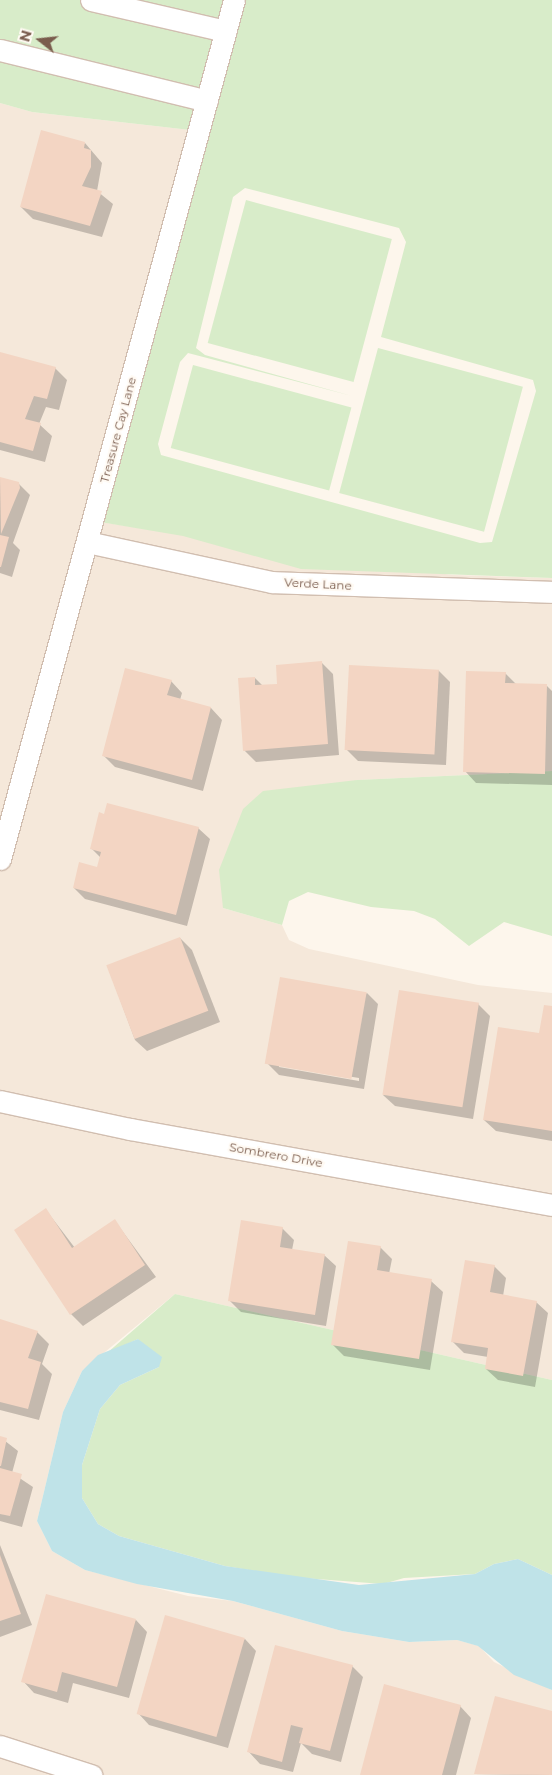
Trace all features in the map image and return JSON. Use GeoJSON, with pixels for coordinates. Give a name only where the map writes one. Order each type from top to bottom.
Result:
{"type":"FeatureCollection","features":[{"type":"Feature","properties":{"kind":"street"},"geometry":{"type":"LineString","coordinates":[[91,0],[225,31]]}},
{"type":"Feature","properties":{"kind":"street","name":"Treasure Cay Lane"},"geometry":{"type":"LineString","coordinates":[[0,859],[234,0]]}},
{"type":"Feature","properties":{"kind":"street"},"geometry":{"type":"LineString","coordinates":[[0,50],[207,101]]}},
{"type":"Feature","properties":{"kind":"street","name":"Verde Lane"},"geometry":{"type":"LineString","coordinates":[[87,542],[272,582],[552,592]]}},
{"type":"Feature","properties":{"kind":"street","name":"Sombrero Drive"},"geometry":{"type":"LineString","coordinates":[[0,1101],[130,1129],[552,1205]]}},
{"type":"Feature","properties":{"kind":"street"},"geometry":{"type":"LineString","coordinates":[[0,1746],[91,1775]]}},
{"type":"Feature","properties":{"kind":"shaded area"},"geometry":{"type":"Polygon","coordinates":[[[0,103],[32,112],[199,131],[100,522],[452,575],[552,578],[552,771],[357,780],[223,908],[282,925],[289,940],[309,949],[478,985],[552,993],[552,1380],[175,1294],[82,1371],[63,1412],[37,1521],[52,1551],[85,1570],[188,1596],[233,1601],[342,1631],[409,1642],[457,1640],[479,1646],[494,1662],[552,1690],[552,1775],[0,1775],[0,103]]]}},
{"type":"Feature","properties":{"kind":"green space"},"geometry":{"type":"Polygon","coordinates":[[[0,0],[552,0],[552,578],[301,569],[183,536],[100,522],[199,131],[32,112],[0,103],[0,0]],[[245,188],[233,197],[196,348],[205,355],[352,396],[188,353],[180,362],[158,444],[161,455],[480,543],[492,542],[536,391],[533,380],[381,337],[406,242],[399,228],[245,188]]]}},
{"type":"Feature","properties":{"kind":"green space"},"geometry":{"type":"Polygon","coordinates":[[[246,200],[392,239],[354,382],[208,343],[246,200]]]}},
{"type":"Feature","properties":{"kind":"green space"},"geometry":{"type":"Polygon","coordinates":[[[378,348],[523,387],[484,532],[339,493],[378,348]]]}},
{"type":"Feature","properties":{"kind":"green space"},"geometry":{"type":"Polygon","coordinates":[[[193,365],[351,407],[329,491],[171,448],[193,365]]]}},
{"type":"Feature","properties":{"kind":"green space"},"geometry":{"type":"Polygon","coordinates":[[[552,771],[552,936],[504,922],[469,946],[435,919],[414,911],[371,907],[308,892],[289,901],[282,925],[223,908],[219,870],[243,809],[263,791],[357,780],[552,771]]]}},
{"type":"Feature","properties":{"kind":"green space"},"geometry":{"type":"Polygon","coordinates":[[[175,1294],[552,1380],[552,1575],[518,1559],[494,1564],[475,1574],[404,1578],[383,1584],[290,1577],[225,1566],[119,1536],[98,1524],[82,1498],[82,1465],[100,1409],[120,1385],[159,1367],[138,1339],[107,1353],[175,1294]]]}},
{"type":"Feature","properties":{"kind":"water"},"geometry":{"type":"Polygon","coordinates":[[[138,1339],[162,1357],[159,1367],[120,1385],[100,1409],[82,1465],[82,1498],[98,1524],[119,1536],[225,1566],[359,1585],[475,1574],[494,1564],[518,1559],[552,1575],[552,1690],[514,1675],[478,1646],[457,1640],[409,1642],[342,1631],[233,1601],[137,1584],[85,1570],[52,1551],[37,1521],[63,1412],[82,1371],[98,1355],[138,1339]]]}},
{"type":"Feature","properties":{"kind":"building"},"geometry":{"type":"Polygon","coordinates":[[[41,130],[85,142],[84,148],[91,150],[91,167],[82,186],[102,191],[90,226],[20,207],[41,130]]]}},
{"type":"Feature","properties":{"kind":"building"},"geometry":{"type":"Polygon","coordinates":[[[0,352],[56,367],[47,399],[34,396],[25,419],[41,423],[33,451],[0,442],[0,352]]]}},
{"type":"Feature","properties":{"kind":"building"},"geometry":{"type":"Polygon","coordinates":[[[0,477],[19,482],[20,488],[1,534],[0,477]]]}},
{"type":"Feature","properties":{"kind":"building"},"geometry":{"type":"Polygon","coordinates":[[[0,535],[9,537],[1,567],[0,567],[0,535]]]}},
{"type":"Feature","properties":{"kind":"building"},"geometry":{"type":"Polygon","coordinates":[[[322,661],[328,744],[243,751],[238,678],[255,677],[255,685],[277,684],[276,665],[322,661]]]}},
{"type":"Feature","properties":{"kind":"building"},"geometry":{"type":"Polygon","coordinates":[[[349,665],[439,670],[434,755],[345,750],[349,665]]]}},
{"type":"Feature","properties":{"kind":"building"},"geometry":{"type":"Polygon","coordinates":[[[125,668],[172,680],[167,695],[211,707],[192,780],[102,756],[125,668]]]}},
{"type":"Feature","properties":{"kind":"building"},"geometry":{"type":"Polygon","coordinates":[[[466,671],[506,672],[505,683],[547,684],[545,774],[463,772],[466,671]]]}},
{"type":"Feature","properties":{"kind":"building"},"geometry":{"type":"Polygon","coordinates":[[[107,803],[199,827],[176,915],[73,888],[79,862],[97,867],[101,852],[90,849],[99,812],[104,814],[107,803]]]}},
{"type":"Feature","properties":{"kind":"building"},"geometry":{"type":"Polygon","coordinates":[[[180,937],[208,1011],[135,1039],[106,965],[180,937]]]}},
{"type":"Feature","properties":{"kind":"building"},"geometry":{"type":"Polygon","coordinates":[[[280,977],[367,992],[351,1079],[265,1064],[280,977]]]}},
{"type":"Feature","properties":{"kind":"building"},"geometry":{"type":"Polygon","coordinates":[[[399,990],[479,1003],[462,1107],[382,1095],[399,990]]]}},
{"type":"Feature","properties":{"kind":"building"},"geometry":{"type":"Polygon","coordinates":[[[544,1005],[552,1006],[552,1131],[483,1120],[498,1027],[539,1033],[544,1005]]]}},
{"type":"Feature","properties":{"kind":"building"},"geometry":{"type":"Polygon","coordinates":[[[46,1208],[72,1248],[115,1219],[145,1265],[70,1315],[14,1230],[46,1208]]]}},
{"type":"Feature","properties":{"kind":"building"},"geometry":{"type":"Polygon","coordinates":[[[241,1220],[283,1227],[280,1247],[325,1254],[315,1315],[228,1301],[241,1220]]]}},
{"type":"Feature","properties":{"kind":"building"},"geometry":{"type":"Polygon","coordinates":[[[348,1241],[381,1246],[377,1270],[432,1279],[419,1359],[331,1345],[348,1241]]]}},
{"type":"Feature","properties":{"kind":"building"},"geometry":{"type":"Polygon","coordinates":[[[465,1260],[495,1265],[490,1292],[537,1301],[523,1376],[485,1369],[488,1348],[451,1342],[465,1260]]]}},
{"type":"Feature","properties":{"kind":"building"},"geometry":{"type":"Polygon","coordinates":[[[0,1319],[38,1331],[28,1358],[41,1362],[28,1409],[0,1402],[0,1319]]]}},
{"type":"Feature","properties":{"kind":"building"},"geometry":{"type":"Polygon","coordinates":[[[0,1436],[7,1438],[1,1466],[0,1466],[0,1436]]]}},
{"type":"Feature","properties":{"kind":"building"},"geometry":{"type":"Polygon","coordinates":[[[0,1468],[22,1474],[10,1516],[0,1514],[0,1468]]]}},
{"type":"Feature","properties":{"kind":"building"},"geometry":{"type":"Polygon","coordinates":[[[0,1555],[21,1614],[0,1621],[0,1555]]]}},
{"type":"Feature","properties":{"kind":"building"},"geometry":{"type":"Polygon","coordinates":[[[46,1594],[136,1619],[117,1687],[62,1672],[57,1692],[21,1682],[46,1594]]]}},
{"type":"Feature","properties":{"kind":"building"},"geometry":{"type":"Polygon","coordinates":[[[165,1615],[245,1638],[216,1737],[137,1714],[165,1615]]]}},
{"type":"Feature","properties":{"kind":"building"},"geometry":{"type":"Polygon","coordinates":[[[275,1645],[353,1665],[330,1751],[299,1743],[303,1728],[291,1725],[282,1762],[247,1752],[275,1645]]]}},
{"type":"Feature","properties":{"kind":"building"},"geometry":{"type":"Polygon","coordinates":[[[384,1684],[461,1705],[442,1775],[360,1775],[384,1684]]]}},
{"type":"Feature","properties":{"kind":"building"},"geometry":{"type":"Polygon","coordinates":[[[495,1696],[552,1711],[552,1775],[474,1774],[495,1696]]]}}]}
